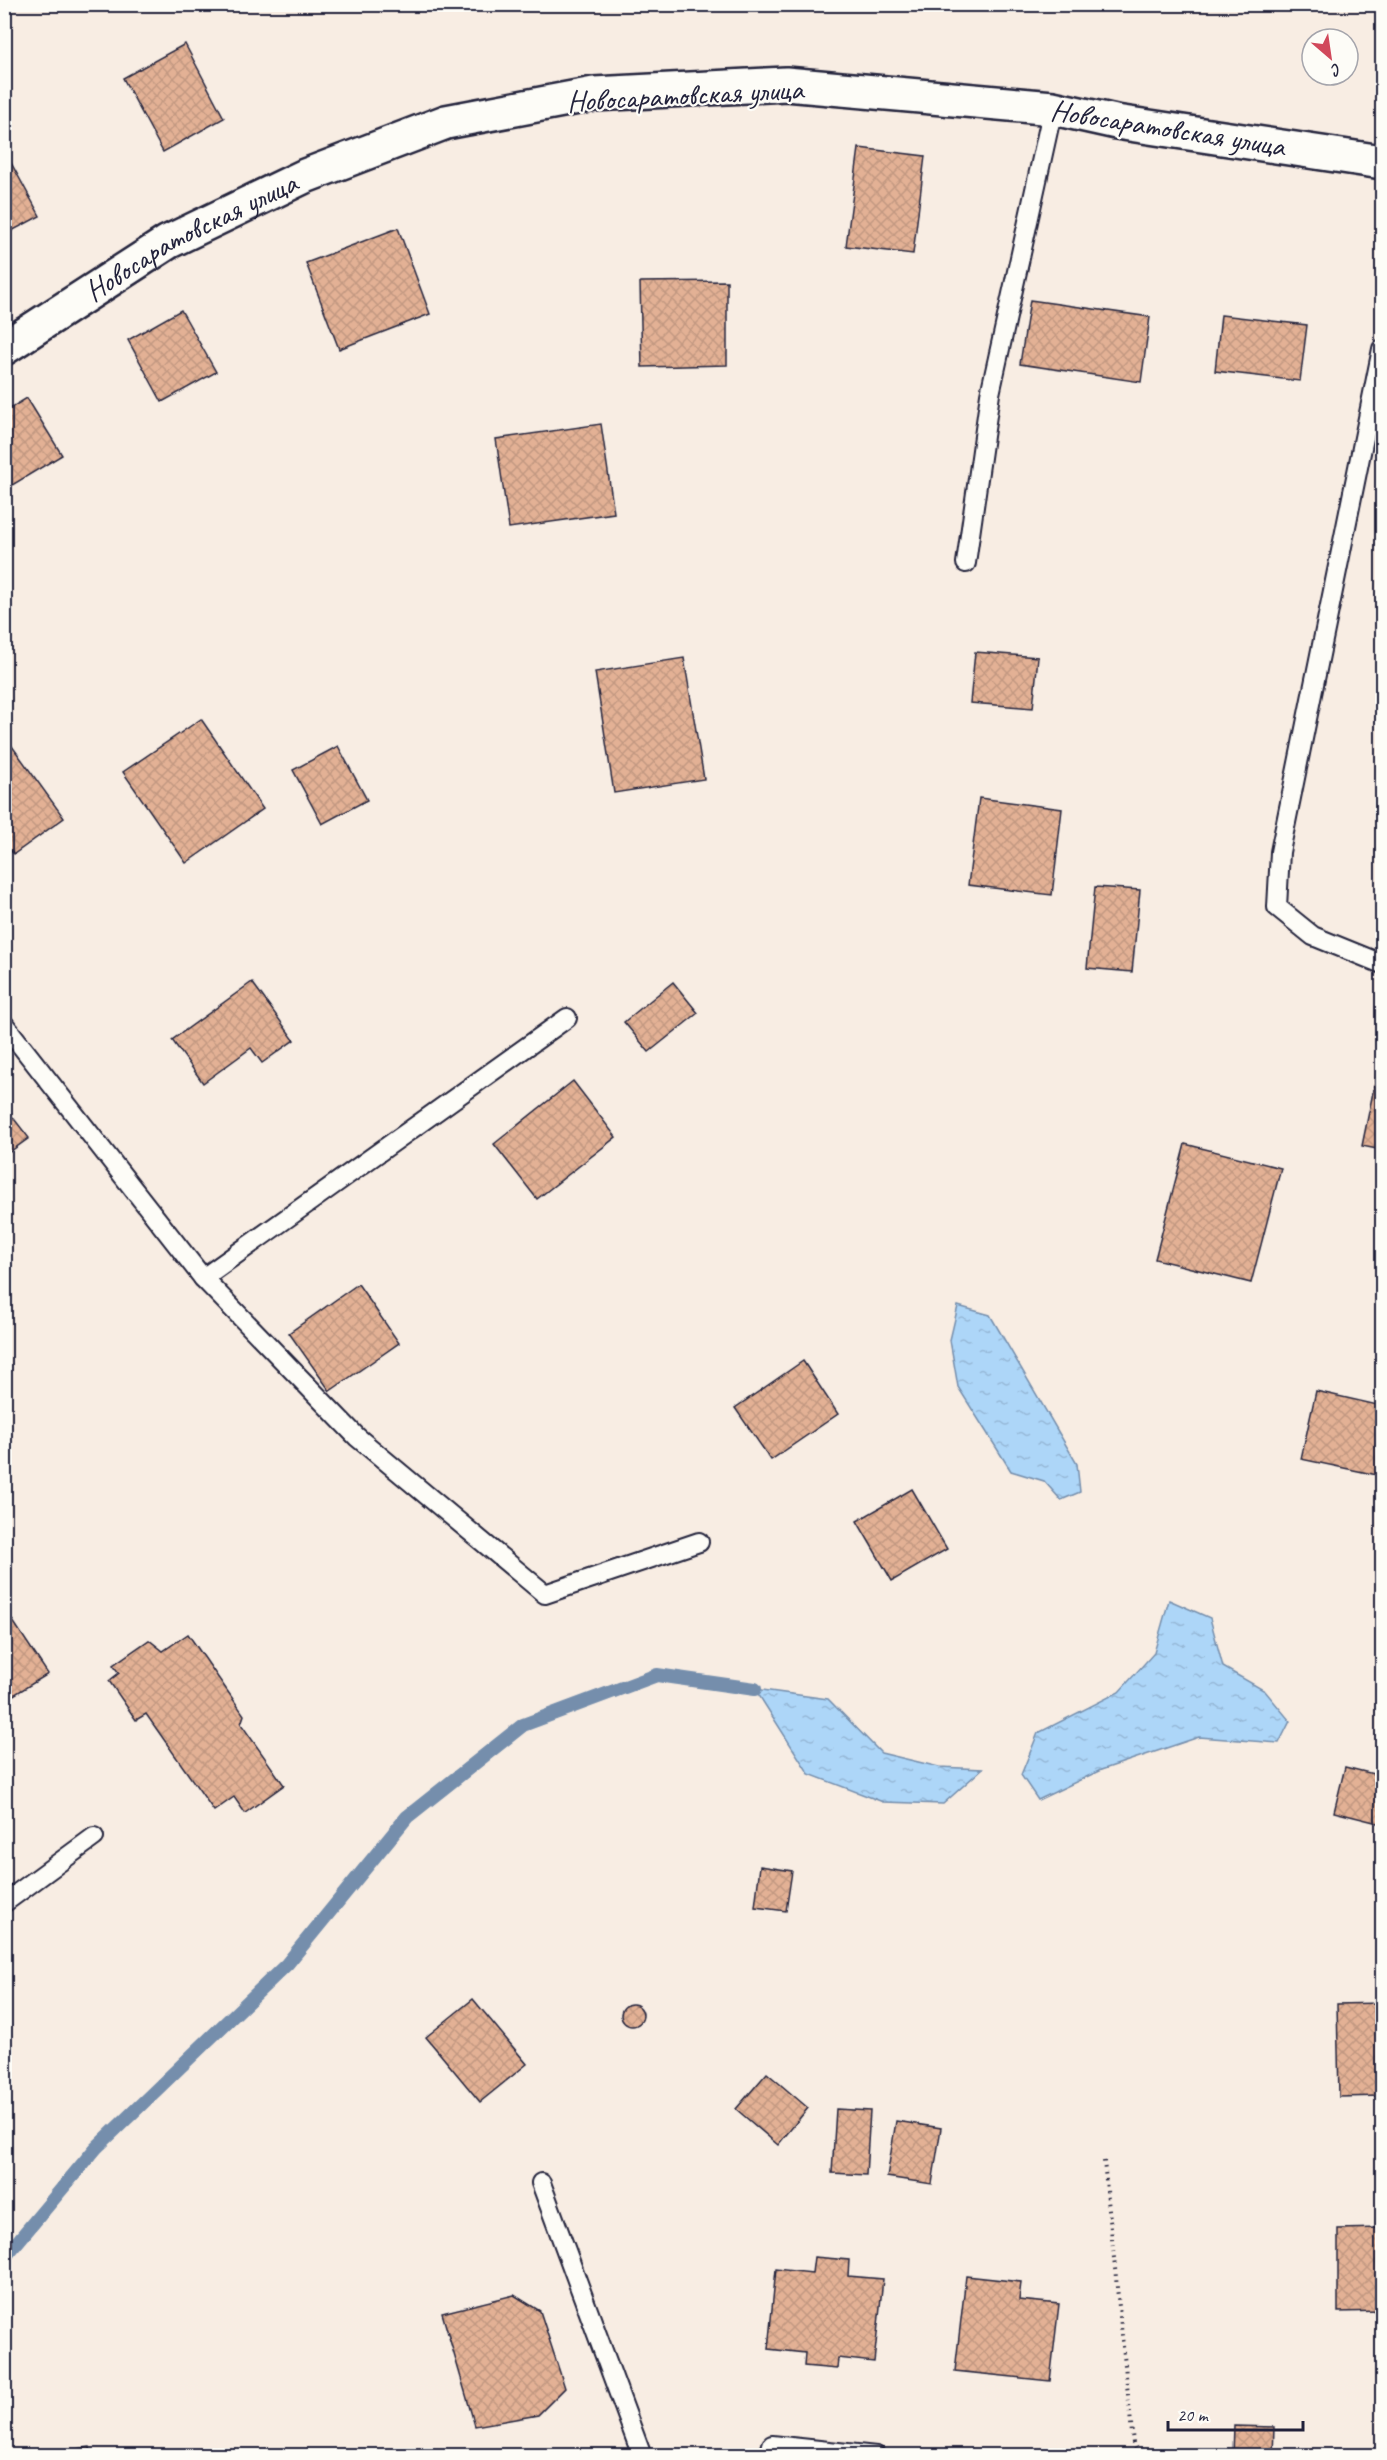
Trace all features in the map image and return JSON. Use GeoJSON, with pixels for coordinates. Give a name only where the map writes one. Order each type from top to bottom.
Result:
{"type":"FeatureCollection","features":[{"type":"Feature","properties":{"kind":"street","name":"Новосаратовская улица"},"geometry":{"type":"LineString","coordinates":[[4,348],[168,242],[305,176],[446,122],[594,94],[786,84],[1053,108],[1116,122],[1383,162]]}},
{"type":"Feature","properties":{"kind":"lane"},"geometry":{"type":"LineString","coordinates":[[966,562],[990,394],[1053,108]]}},
{"type":"Feature","properties":{"kind":"lane"},"geometry":{"type":"LineString","coordinates":[[1383,349],[1280,852],[1277,908],[1313,936],[1383,964]]}},
{"type":"Feature","properties":{"kind":"lane"},"geometry":{"type":"LineString","coordinates":[[203,1278],[567,1018]]}},
{"type":"Feature","properties":{"kind":"lane"},"geometry":{"type":"LineString","coordinates":[[4,1024],[203,1278],[357,1437],[545,1594],[699,1542]]}},
{"type":"Feature","properties":{"kind":"lane"},"geometry":{"type":"LineString","coordinates":[[4,1903],[94,1837]]}},
{"type":"Feature","properties":{"kind":"lane"},"geometry":{"type":"LineString","coordinates":[[541,2183],[642,2456]]}},
{"type":"Feature","properties":{"kind":"lane"},"geometry":{"type":"LineString","coordinates":[[769,2456],[772,2445],[876,2456]]}},
{"type":"Feature","properties":{"kind":"path"},"geometry":{"type":"LineString","coordinates":[[1104,2161],[1133,2443],[1140,2456]]}},
{"type":"Feature","properties":{"kind":"water"},"geometry":{"type":"Polygon","coordinates":[[[958,1306],[990,1315],[1077,1464],[1080,1492],[1061,1500],[1044,1481],[1011,1471],[958,1387],[950,1340],[958,1306]]]}},
{"type":"Feature","properties":{"kind":"water"},"geometry":{"type":"Polygon","coordinates":[[[1169,1600],[1210,1618],[1223,1667],[1265,1691],[1290,1721],[1279,1743],[1199,1737],[1101,1770],[1038,1800],[1021,1775],[1038,1733],[1119,1692],[1154,1653],[1169,1600]]]}},
{"type":"Feature","properties":{"kind":"water"},"geometry":{"type":"Polygon","coordinates":[[[755,1689],[828,1699],[881,1753],[939,1767],[982,1769],[943,1804],[883,1802],[809,1774],[755,1689]]]}},
{"type":"Feature","properties":{"kind":"building"},"geometry":{"type":"Polygon","coordinates":[[[185,44],[224,118],[163,152],[123,78],[185,44]]]}},
{"type":"Feature","properties":{"kind":"building"},"geometry":{"type":"Polygon","coordinates":[[[859,148],[925,156],[913,254],[846,246],[859,148]]]}},
{"type":"Feature","properties":{"kind":"building"},"geometry":{"type":"Polygon","coordinates":[[[4,150],[40,216],[4,235],[4,150]]]}},
{"type":"Feature","properties":{"kind":"building"},"geometry":{"type":"Polygon","coordinates":[[[398,228],[430,314],[339,349],[306,263],[398,228]]]}},
{"type":"Feature","properties":{"kind":"building"},"geometry":{"type":"Polygon","coordinates":[[[727,281],[727,365],[642,367],[640,282],[727,281]]]}},
{"type":"Feature","properties":{"kind":"building"},"geometry":{"type":"Polygon","coordinates":[[[1030,300],[1150,317],[1141,382],[1020,364],[1030,300]]]}},
{"type":"Feature","properties":{"kind":"building"},"geometry":{"type":"Polygon","coordinates":[[[181,310],[216,372],[162,402],[128,340],[181,310]]]}},
{"type":"Feature","properties":{"kind":"building"},"geometry":{"type":"Polygon","coordinates":[[[1221,315],[1307,325],[1300,381],[1215,371],[1221,315]]]}},
{"type":"Feature","properties":{"kind":"building"},"geometry":{"type":"Polygon","coordinates":[[[27,398],[62,455],[4,490],[4,412],[27,398]]]}},
{"type":"Feature","properties":{"kind":"building"},"geometry":{"type":"Polygon","coordinates":[[[601,424],[614,513],[509,528],[496,439],[601,424]]]}},
{"type":"Feature","properties":{"kind":"building"},"geometry":{"type":"Polygon","coordinates":[[[975,652],[1038,657],[1033,708],[970,703],[975,652]]]}},
{"type":"Feature","properties":{"kind":"building"},"geometry":{"type":"Polygon","coordinates":[[[684,658],[704,779],[614,793],[595,672],[684,658]]]}},
{"type":"Feature","properties":{"kind":"building"},"geometry":{"type":"Polygon","coordinates":[[[201,719],[263,809],[186,863],[123,772],[201,719]]]}},
{"type":"Feature","properties":{"kind":"building"},"geometry":{"type":"Polygon","coordinates":[[[9,742],[64,818],[14,854],[11,851],[4,856],[4,746],[9,742]]]}},
{"type":"Feature","properties":{"kind":"building"},"geometry":{"type":"Polygon","coordinates":[[[338,746],[367,800],[322,824],[293,770],[338,746]]]}},
{"type":"Feature","properties":{"kind":"building"},"geometry":{"type":"Polygon","coordinates":[[[979,798],[1062,809],[1052,895],[968,885],[979,798]]]}},
{"type":"Feature","properties":{"kind":"building"},"geometry":{"type":"Polygon","coordinates":[[[1095,887],[1140,890],[1132,972],[1087,968],[1095,887]]]}},
{"type":"Feature","properties":{"kind":"building"},"geometry":{"type":"Polygon","coordinates":[[[252,982],[294,1040],[262,1063],[251,1048],[203,1083],[172,1040],[252,982]]]}},
{"type":"Feature","properties":{"kind":"building"},"geometry":{"type":"Polygon","coordinates":[[[673,982],[698,1013],[649,1052],[624,1022],[673,982]]]}},
{"type":"Feature","properties":{"kind":"building"},"geometry":{"type":"Polygon","coordinates":[[[1382,1053],[1382,1150],[1362,1146],[1382,1053]]]}},
{"type":"Feature","properties":{"kind":"building"},"geometry":{"type":"Polygon","coordinates":[[[573,1081],[616,1137],[537,1199],[494,1144],[573,1081]]]}},
{"type":"Feature","properties":{"kind":"building"},"geometry":{"type":"Polygon","coordinates":[[[4,1106],[29,1138],[4,1156],[4,1106]]]}},
{"type":"Feature","properties":{"kind":"building"},"geometry":{"type":"Polygon","coordinates":[[[1185,1144],[1281,1168],[1251,1283],[1155,1259],[1185,1144]]]}},
{"type":"Feature","properties":{"kind":"building"},"geometry":{"type":"Polygon","coordinates":[[[358,1284],[399,1343],[330,1391],[289,1333],[358,1284]]]}},
{"type":"Feature","properties":{"kind":"building"},"geometry":{"type":"Polygon","coordinates":[[[803,1361],[838,1414],[771,1460],[735,1408],[803,1361]]]}},
{"type":"Feature","properties":{"kind":"building"},"geometry":{"type":"Polygon","coordinates":[[[1316,1391],[1382,1406],[1382,1476],[1301,1459],[1316,1391]]]}},
{"type":"Feature","properties":{"kind":"building"},"geometry":{"type":"Polygon","coordinates":[[[912,1489],[947,1549],[892,1581],[857,1521],[912,1489]]]}},
{"type":"Feature","properties":{"kind":"building"},"geometry":{"type":"Polygon","coordinates":[[[11,1618],[48,1674],[4,1701],[4,1622],[11,1618]]]}},
{"type":"Feature","properties":{"kind":"building"},"geometry":{"type":"Polygon","coordinates":[[[188,1634],[244,1715],[241,1724],[284,1785],[245,1813],[234,1797],[214,1811],[146,1714],[136,1720],[109,1681],[119,1673],[113,1665],[149,1640],[163,1651],[188,1634]]]}},
{"type":"Feature","properties":{"kind":"building"},"geometry":{"type":"Polygon","coordinates":[[[1345,1767],[1382,1776],[1382,1824],[1334,1812],[1345,1767]]]}},
{"type":"Feature","properties":{"kind":"building"},"geometry":{"type":"Polygon","coordinates":[[[760,1866],[792,1871],[786,1911],[755,1907],[760,1866]]]}},
{"type":"Feature","properties":{"kind":"building"},"geometry":{"type":"Polygon","coordinates":[[[473,1999],[527,2064],[480,2102],[426,2037],[473,1999]]]}},
{"type":"Feature","properties":{"kind":"building"},"geometry":{"type":"Polygon","coordinates":[[[1382,2003],[1382,2096],[1339,2097],[1337,2004],[1382,2003]]]}},
{"type":"Feature","properties":{"kind":"building"},"geometry":{"type":"Polygon","coordinates":[[[632,2004],[640,2007],[643,2015],[640,2023],[632,2026],[624,2023],[621,2015],[624,2007],[632,2004]]]}},
{"type":"Feature","properties":{"kind":"building"},"geometry":{"type":"Polygon","coordinates":[[[767,2073],[808,2108],[778,2145],[736,2109],[767,2073]]]}},
{"type":"Feature","properties":{"kind":"building"},"geometry":{"type":"Polygon","coordinates":[[[836,2109],[870,2111],[866,2175],[832,2173],[836,2109]]]}},
{"type":"Feature","properties":{"kind":"building"},"geometry":{"type":"Polygon","coordinates":[[[896,2121],[941,2128],[932,2184],[887,2177],[896,2121]]]}},
{"type":"Feature","properties":{"kind":"building"},"geometry":{"type":"Polygon","coordinates":[[[1382,2228],[1382,2311],[1338,2312],[1338,2229],[1382,2228]]]}},
{"type":"Feature","properties":{"kind":"building"},"geometry":{"type":"Polygon","coordinates":[[[814,2257],[849,2260],[848,2276],[883,2279],[874,2362],[838,2358],[837,2369],[804,2366],[805,2353],[768,2349],[776,2269],[812,2273],[814,2257]]]}},
{"type":"Feature","properties":{"kind":"building"},"geometry":{"type":"Polygon","coordinates":[[[966,2276],[1021,2282],[1019,2300],[1059,2304],[1050,2381],[955,2371],[966,2276]]]}},
{"type":"Feature","properties":{"kind":"building"},"geometry":{"type":"Polygon","coordinates":[[[514,2295],[540,2311],[565,2388],[538,2415],[475,2426],[442,2313],[514,2295]]]}},
{"type":"Feature","properties":{"kind":"building"},"geometry":{"type":"Polygon","coordinates":[[[1234,2426],[1274,2427],[1273,2456],[1233,2456],[1234,2426]]]}},
{"type":"Feature","properties":{"kind":"building"},"geometry":{"type":"Polygon","coordinates":[[[90,2447],[91,2456],[26,2456],[90,2447]]]}},
{"type":"Feature","properties":{"kind":"waterway"},"geometry":{"type":"LineString","coordinates":[[4,2258],[96,2148],[287,1964],[407,1817],[523,1725],[657,1675],[755,1689]]}}]}
